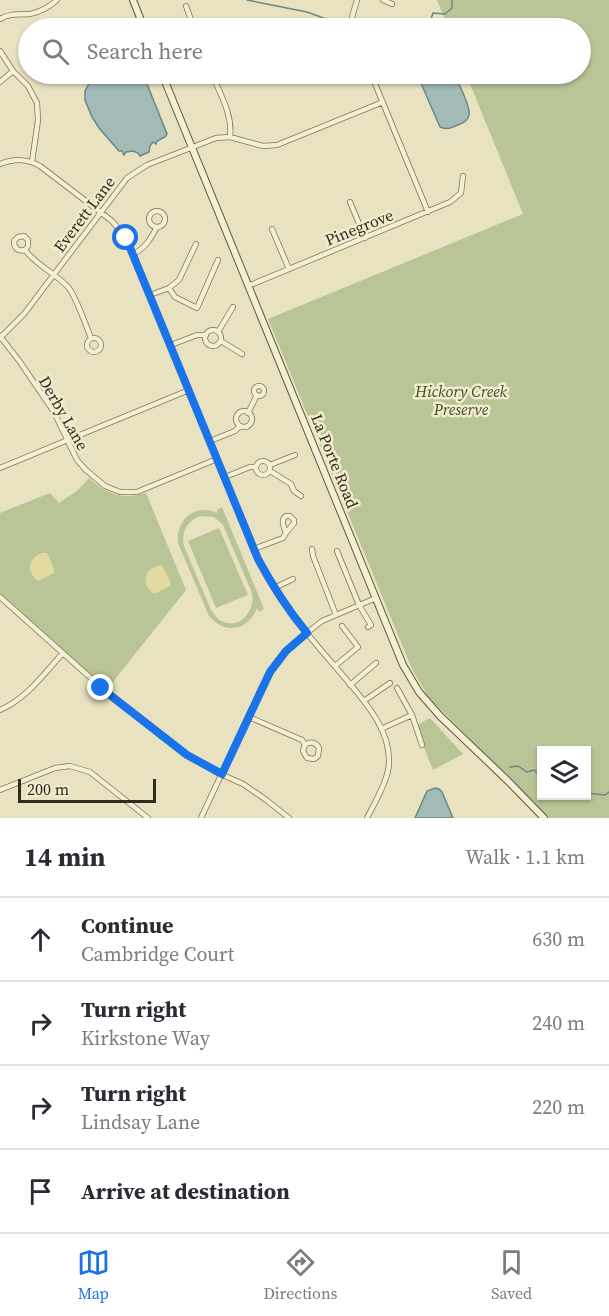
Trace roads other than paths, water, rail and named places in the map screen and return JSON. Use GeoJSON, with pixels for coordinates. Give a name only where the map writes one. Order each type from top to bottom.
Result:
{"type":"FeatureCollection","features":[{"type":"Feature","properties":{"kind":"street"},"geometry":{"type":"LineString","coordinates":[[0,20],[8,15],[30,14],[39,11],[49,7],[57,0]]}},
{"type":"Feature","properties":{"kind":"street"},"geometry":{"type":"LineString","coordinates":[[133,0],[140,18]]}},
{"type":"Feature","properties":{"kind":"street"},"geometry":{"type":"LineString","coordinates":[[352,18],[357,0]]}},
{"type":"Feature","properties":{"kind":"street"},"geometry":{"type":"LineString","coordinates":[[383,0],[392,4]]}},
{"type":"Feature","properties":{"kind":"street"},"geometry":{"type":"LineString","coordinates":[[186,6],[190,18]]}},
{"type":"Feature","properties":{"kind":"street"},"geometry":{"type":"LineString","coordinates":[[0,51],[18,76]]}},
{"type":"Feature","properties":{"kind":"street"},"geometry":{"type":"LineString","coordinates":[[0,82],[13,71]]}},
{"type":"Feature","properties":{"kind":"street"},"geometry":{"type":"LineString","coordinates":[[26,84],[37,103],[38,120],[33,162]]}},
{"type":"Feature","properties":{"kind":"street","name":"La Porte Road"},"geometry":{"type":"LineString","coordinates":[[166,84],[403,665],[419,692],[440,716],[544,818]]}},
{"type":"Feature","properties":{"kind":"street"},"geometry":{"type":"LineString","coordinates":[[216,84],[229,116],[230,137]]}},
{"type":"Feature","properties":{"kind":"street"},"geometry":{"type":"LineString","coordinates":[[375,84],[428,212]]}},
{"type":"Feature","properties":{"kind":"street","name":"Everett Lane"},"geometry":{"type":"LineString","coordinates":[[0,337],[24,314],[127,178],[147,165],[216,138],[230,137],[263,146],[277,145],[383,102]]}},
{"type":"Feature","properties":{"kind":"street"},"geometry":{"type":"LineString","coordinates":[[0,164],[18,159],[33,162],[112,221],[122,232],[254,549],[274,588],[291,613],[364,701],[386,738],[389,752],[386,778],[367,818]]}},
{"type":"Feature","properties":{"kind":"street","name":"Pinegrove"},"geometry":{"type":"LineString","coordinates":[[248,286],[450,202],[461,194],[464,176]]}},
{"type":"Feature","properties":{"kind":"street"},"geometry":{"type":"LineString","coordinates":[[350,202],[365,238]]}},
{"type":"Feature","properties":{"kind":"street"},"geometry":{"type":"LineString","coordinates":[[133,254],[142,249],[157,227]]}},
{"type":"Feature","properties":{"kind":"street"},"geometry":{"type":"LineString","coordinates":[[272,229],[289,269]]}},
{"type":"Feature","properties":{"kind":"street"},"geometry":{"type":"LineString","coordinates":[[150,295],[169,288],[179,280],[196,244]]}},
{"type":"Feature","properties":{"kind":"street"},"geometry":{"type":"LineString","coordinates":[[25,250],[29,256],[70,289],[91,338]]}},
{"type":"Feature","properties":{"kind":"street"},"geometry":{"type":"LineString","coordinates":[[169,288],[175,297],[197,308],[218,260]]}},
{"type":"Feature","properties":{"kind":"street"},"geometry":{"type":"LineString","coordinates":[[218,332],[233,307]]}},
{"type":"Feature","properties":{"kind":"street"},"geometry":{"type":"LineString","coordinates":[[171,345],[206,334],[211,330],[221,335],[221,341],[216,346],[210,345],[206,341],[206,334]]}},
{"type":"Feature","properties":{"kind":"street","name":"Derby Lane"},"geometry":{"type":"LineString","coordinates":[[0,337],[54,412],[74,456],[86,471],[105,486],[120,492],[140,491],[217,459]]}},
{"type":"Feature","properties":{"kind":"street"},"geometry":{"type":"LineString","coordinates":[[221,341],[242,354]]}},
{"type":"Feature","properties":{"kind":"street"},"geometry":{"type":"LineString","coordinates":[[0,468],[189,390]]}},
{"type":"Feature","properties":{"kind":"street"},"geometry":{"type":"LineString","coordinates":[[248,413],[257,395]]}},
{"type":"Feature","properties":{"kind":"street"},"geometry":{"type":"LineString","coordinates":[[242,412],[248,413],[252,417],[251,423],[246,427],[240,426],[236,422],[237,416],[242,412]]}},
{"type":"Feature","properties":{"kind":"street"},"geometry":{"type":"LineString","coordinates":[[210,441],[235,431],[240,426]]}},
{"type":"Feature","properties":{"kind":"street"},"geometry":{"type":"LineString","coordinates":[[296,455],[270,468],[266,475],[257,473],[256,467],[261,460],[267,461],[270,468],[291,484],[301,496]]}},
{"type":"Feature","properties":{"kind":"street"},"geometry":{"type":"LineString","coordinates":[[225,477],[250,467],[256,467]]}},
{"type":"Feature","properties":{"kind":"street"},"geometry":{"type":"LineString","coordinates":[[254,549],[283,538],[286,533]]}},
{"type":"Feature","properties":{"kind":"street"},"geometry":{"type":"LineString","coordinates":[[312,549],[312,556],[336,615]]}},
{"type":"Feature","properties":{"kind":"street"},"geometry":{"type":"LineString","coordinates":[[337,551],[359,605],[371,625],[368,627]]}},
{"type":"Feature","properties":{"kind":"street"},"geometry":{"type":"LineString","coordinates":[[274,588],[293,579]]}},
{"type":"Feature","properties":{"kind":"street"},"geometry":{"type":"LineString","coordinates":[[0,597],[112,697],[187,755],[243,784],[289,818]]}},
{"type":"Feature","properties":{"kind":"street"},"geometry":{"type":"LineString","coordinates":[[201,818],[270,672],[286,651],[322,621],[376,598]]}},
{"type":"Feature","properties":{"kind":"street"},"geometry":{"type":"LineString","coordinates":[[335,666],[358,647],[342,626]]}},
{"type":"Feature","properties":{"kind":"street"},"geometry":{"type":"LineString","coordinates":[[0,710],[28,690],[62,654]]}},
{"type":"Feature","properties":{"kind":"street"},"geometry":{"type":"LineString","coordinates":[[350,685],[376,663]]}},
{"type":"Feature","properties":{"kind":"street"},"geometry":{"type":"LineString","coordinates":[[364,701],[390,682]]}},
{"type":"Feature","properties":{"kind":"street"},"geometry":{"type":"LineString","coordinates":[[397,688],[412,715],[422,745]]}},
{"type":"Feature","properties":{"kind":"street"},"geometry":{"type":"LineString","coordinates":[[381,729],[412,715]]}},
{"type":"Feature","properties":{"kind":"street"},"geometry":{"type":"LineString","coordinates":[[249,717],[302,740],[305,746]]}},
{"type":"Feature","properties":{"kind":"street"},"geometry":{"type":"LineString","coordinates":[[0,790],[55,768],[76,767],[90,772],[148,818]]}},
{"type":"Feature","properties":{"kind":"water"},"geometry":{"type":"Polygon","coordinates":[[[89,84],[147,84],[167,134],[156,144],[153,142],[149,152],[140,156],[133,151],[126,152],[124,155],[92,117],[85,100],[85,91],[89,84]]]}},
{"type":"Feature","properties":{"kind":"water"},"geometry":{"type":"Polygon","coordinates":[[[421,84],[459,84],[468,106],[469,115],[462,123],[451,128],[440,127],[421,84]]]}},
{"type":"Feature","properties":{"kind":"water"},"geometry":{"type":"Polygon","coordinates":[[[435,788],[442,792],[453,818],[415,818],[427,791],[435,788]]]}},
{"type":"Feature","properties":{"kind":"waterway"},"geometry":{"type":"LineString","coordinates":[[247,0],[307,12],[324,18]]}},
{"type":"Feature","properties":{"kind":"waterway"},"geometry":{"type":"LineString","coordinates":[[431,18],[433,13],[445,14],[452,8],[452,0]]}},
{"type":"Feature","properties":{"kind":"waterway"},"geometry":{"type":"LineString","coordinates":[[510,767],[518,766],[527,772],[534,770],[537,773]]}},
{"type":"Feature","properties":{"kind":"waterway"},"geometry":{"type":"LineString","coordinates":[[591,794],[605,795],[609,792]]}},
{"type":"Feature","properties":{"kind":"park label","name":"Hickory Creek Preserve"},"geometry":{"type":"Point","coordinates":[461,400]}}]}
